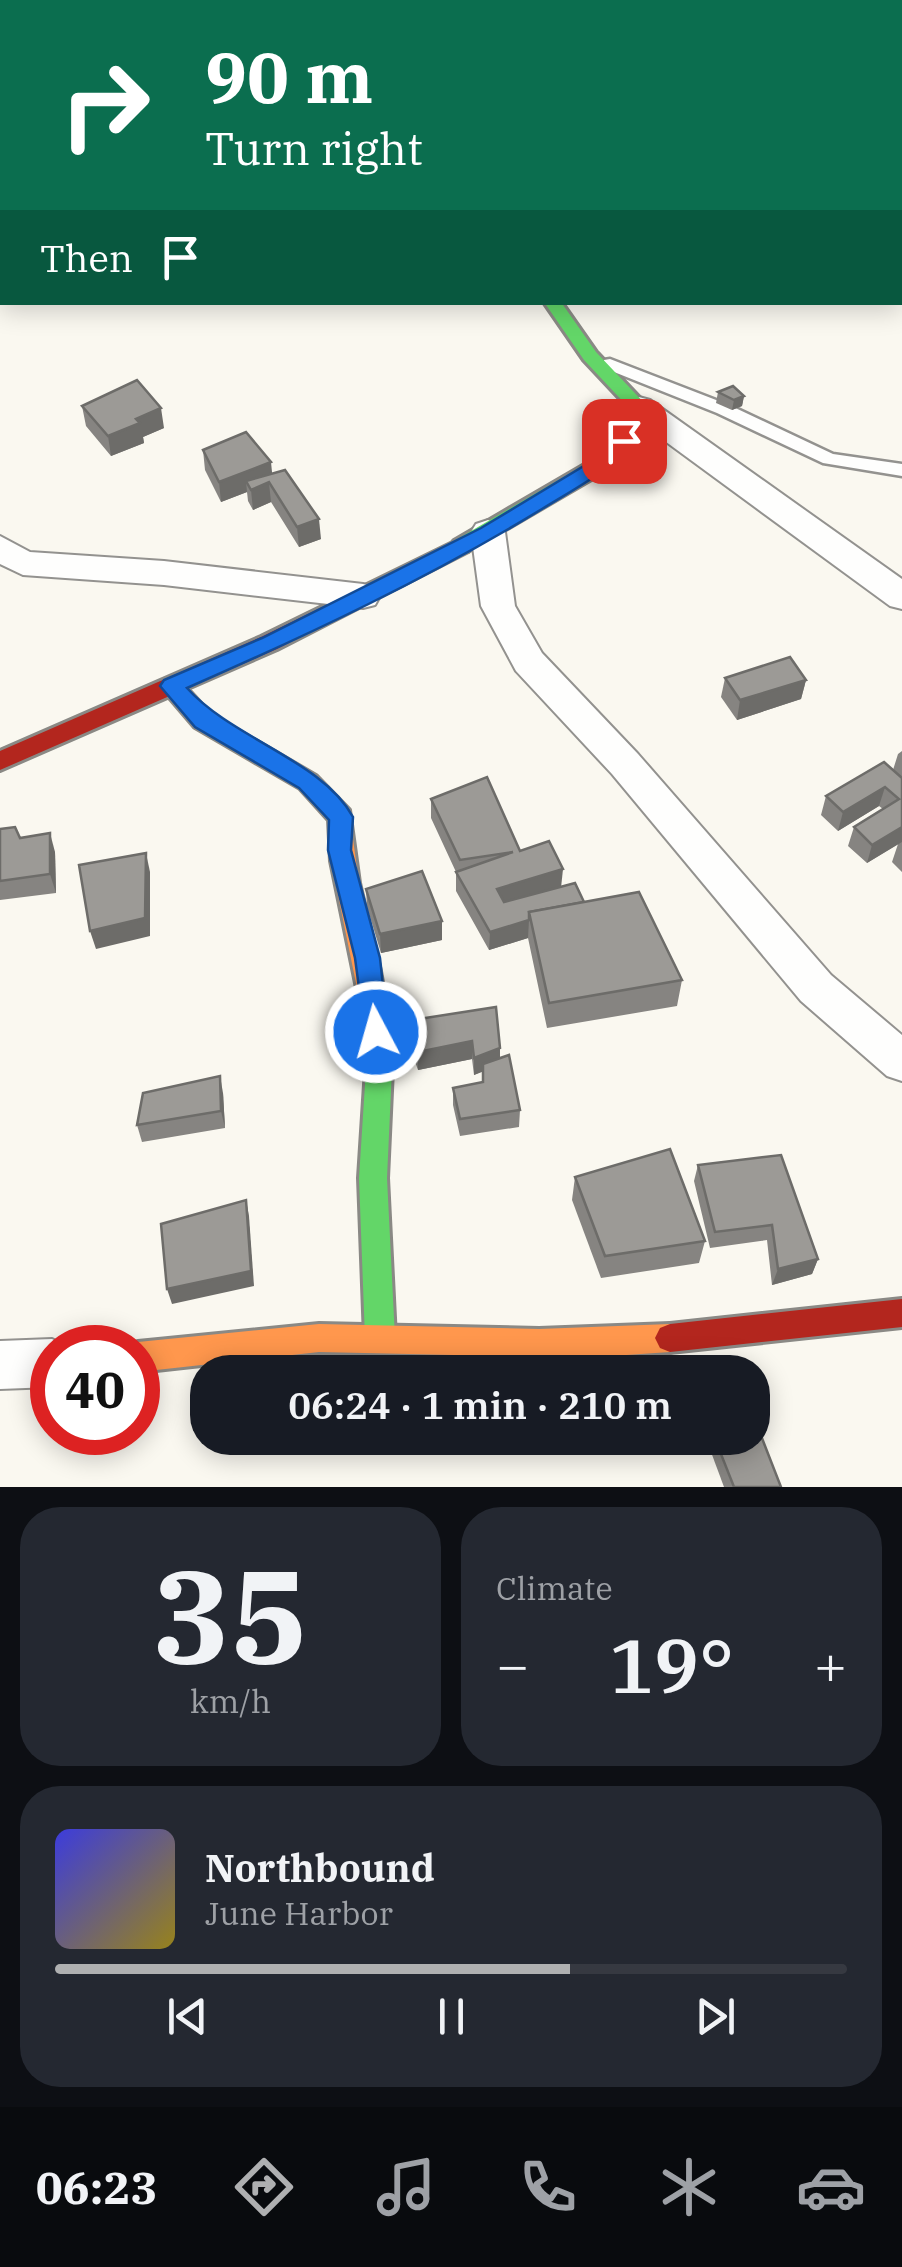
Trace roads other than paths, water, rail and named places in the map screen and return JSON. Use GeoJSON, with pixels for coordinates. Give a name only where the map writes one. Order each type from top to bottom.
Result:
{"type":"FeatureCollection","features":[{"type":"Feature","properties":{"kind":"street"},"geometry":{"type":"LineString","coordinates":[[554,305],[590,356],[639,406],[902,597]]}},
{"type":"Feature","properties":{"kind":"street"},"geometry":{"type":"LineString","coordinates":[[0,761],[172,686],[488,532],[594,469],[624,441],[639,406]]}},
{"type":"Feature","properties":{"kind":"street"},"geometry":{"type":"LineString","coordinates":[[488,532],[498,606],[529,662],[625,764],[816,988],[902,1062]]}},
{"type":"Feature","properties":{"kind":"street"},"geometry":{"type":"LineString","coordinates":[[0,548],[23,564],[164,573],[363,596]]}},
{"type":"Feature","properties":{"kind":"street"},"geometry":{"type":"LineString","coordinates":[[172,686],[203,721],[308,782],[341,817],[340,850],[368,958],[380,1069],[373,1178],[380,1338]]}},
{"type":"Feature","properties":{"kind":"street"},"geometry":{"type":"LineString","coordinates":[[160,1357],[195,1355],[246,1341],[644,1341],[902,1313]]}},
{"type":"Feature","properties":{"kind":"street"},"geometry":{"type":"LineString","coordinates":[[0,1365],[30,1363]]}},
{"type":"Feature","properties":{"kind":"lane"},"geometry":{"type":"LineString","coordinates":[[590,356],[675,394],[722,408],[829,459],[902,470]]}}]}
